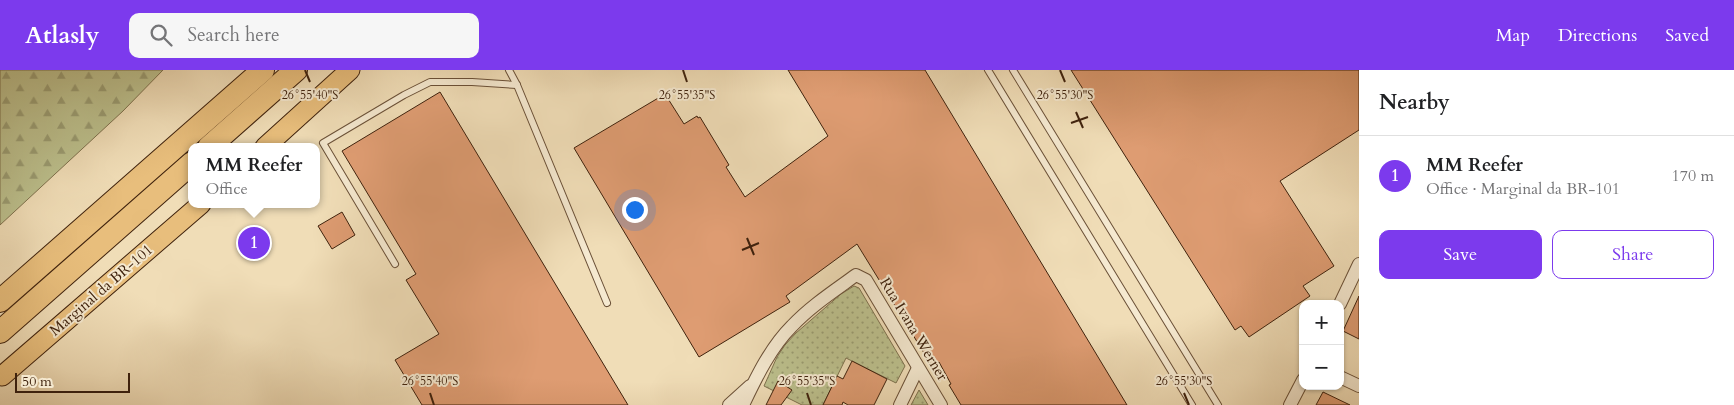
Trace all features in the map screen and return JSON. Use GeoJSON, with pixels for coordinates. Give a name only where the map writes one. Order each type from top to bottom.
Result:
{"type":"FeatureCollection","features":[{"type":"Feature","properties":{"kind":"highway"},"geometry":{"type":"LineString","coordinates":[[0,301],[263,70]]}},
{"type":"Feature","properties":{"kind":"highway"},"geometry":{"type":"LineString","coordinates":[[214,143],[296,70]]}},
{"type":"Feature","properties":{"kind":"highway"},"geometry":{"type":"LineString","coordinates":[[0,332],[188,167]]}},
{"type":"Feature","properties":{"kind":"main road"},"geometry":{"type":"LineString","coordinates":[[269,143],[350,70]]}},
{"type":"Feature","properties":{"kind":"main road","name":"Marginal da BR-101"},"geometry":{"type":"LineString","coordinates":[[2,376],[196,208]]}},
{"type":"Feature","properties":{"kind":"street"},"geometry":{"type":"LineString","coordinates":[[1342,300],[1359,264]]}},
{"type":"Feature","properties":{"kind":"street","name":"Rua Ivana Werner"},"geometry":{"type":"LineString","coordinates":[[754,382],[772,351],[791,327],[818,302],[856,275],[866,280],[941,405]]}},
{"type":"Feature","properties":{"kind":"street"},"geometry":{"type":"LineString","coordinates":[[900,405],[918,368]]}},
{"type":"Feature","properties":{"kind":"street"},"geometry":{"type":"LineString","coordinates":[[1344,379],[1359,386]]}},
{"type":"Feature","properties":{"kind":"street"},"geometry":{"type":"LineString","coordinates":[[729,405],[754,382]]}},
{"type":"Feature","properties":{"kind":"street"},"geometry":{"type":"LineString","coordinates":[[743,405],[754,382]]}},
{"type":"Feature","properties":{"kind":"street"},"geometry":{"type":"LineString","coordinates":[[1290,405],[1299,388]]}},
{"type":"Feature","properties":{"kind":"lane"},"geometry":{"type":"LineString","coordinates":[[509,70],[517,85],[607,303]]}},
{"type":"Feature","properties":{"kind":"lane"},"geometry":{"type":"LineString","coordinates":[[988,70],[1192,405]]}},
{"type":"Feature","properties":{"kind":"lane"},"geometry":{"type":"LineString","coordinates":[[1013,70],[1218,405]]}},
{"type":"Feature","properties":{"kind":"lane"},"geometry":{"type":"LineString","coordinates":[[395,264],[323,143],[404,95],[430,82],[517,85]]}},
{"type":"Feature","properties":{"kind":"green space"},"geometry":{"type":"Polygon","coordinates":[[[0,70],[163,70],[123,111],[0,225],[0,70]]]}},
{"type":"Feature","properties":{"kind":"green space"},"geometry":{"type":"Polygon","coordinates":[[[854,286],[859,288],[905,366],[896,383],[846,358],[823,405],[802,405],[764,386],[777,357],[785,345],[841,294],[854,286]]]}},
{"type":"Feature","properties":{"kind":"green space"},"geometry":{"type":"Polygon","coordinates":[[[919,390],[928,405],[911,405],[919,390]]]}},
{"type":"Feature","properties":{"kind":"building"},"geometry":{"type":"Polygon","coordinates":[[[788,70],[925,70],[1127,405],[961,405],[949,385],[951,384],[939,362],[932,366],[857,244],[786,296],[790,302],[699,357],[574,148],[665,94],[684,124],[697,116],[698,118],[700,117],[729,165],[726,167],[745,197],[828,136],[788,70]]]}},
{"type":"Feature","properties":{"kind":"building"},"geometry":{"type":"Polygon","coordinates":[[[1071,70],[1359,70],[1359,130],[1280,181],[1334,266],[1303,286],[1310,296],[1304,300],[1299,300],[1299,303],[1249,337],[1241,326],[1235,330],[1071,70]]]}},
{"type":"Feature","properties":{"kind":"building"},"geometry":{"type":"Polygon","coordinates":[[[440,92],[628,405],[422,405],[395,360],[439,334],[406,280],[416,274],[342,151],[440,92]]]}},
{"type":"Feature","properties":{"kind":"building"},"geometry":{"type":"Polygon","coordinates":[[[342,212],[355,235],[332,249],[318,226],[342,212]]]}},
{"type":"Feature","properties":{"kind":"building"},"geometry":{"type":"Polygon","coordinates":[[[1359,296],[1359,339],[1344,332],[1359,296]]]}},
{"type":"Feature","properties":{"kind":"building"},"geometry":{"type":"Polygon","coordinates":[[[852,361],[887,379],[874,405],[848,405],[843,402],[842,405],[823,405],[837,376],[843,379],[852,361]]]}},
{"type":"Feature","properties":{"kind":"building"},"geometry":{"type":"Polygon","coordinates":[[[778,381],[792,390],[781,405],[766,405],[778,381]]]}},
{"type":"Feature","properties":{"kind":"building"},"geometry":{"type":"Polygon","coordinates":[[[1323,392],[1350,405],[1316,405],[1323,392]]]}},
{"type":"Feature","properties":{"kind":"place","name":"MM Reefer"},"geometry":{"type":"Point","coordinates":[254,243]}}]}
